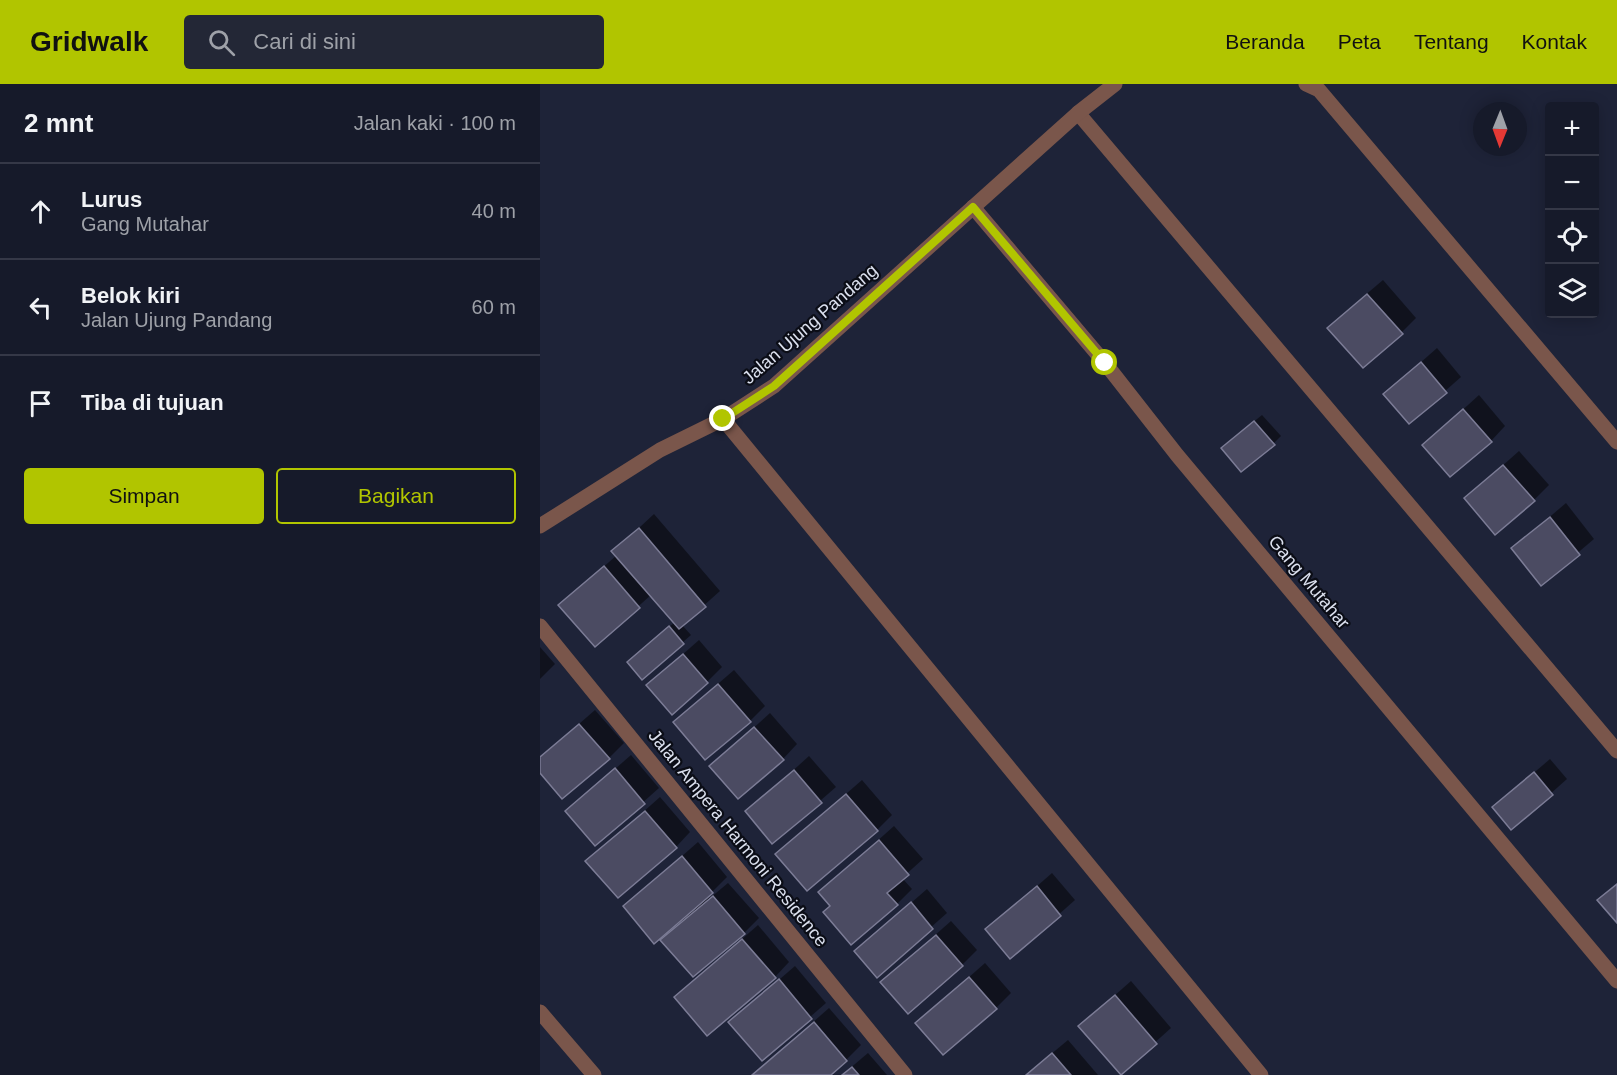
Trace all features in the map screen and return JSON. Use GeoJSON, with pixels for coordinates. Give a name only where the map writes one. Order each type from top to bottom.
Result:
{"type":"FeatureCollection","features":[{"type":"Feature","properties":{"kind":"street","name":"Jalan Ujung Pandang"},"geometry":{"type":"LineString","coordinates":[[540,526],[660,450],[723,419],[774,386],[1078,113],[1115,84]]}},
{"type":"Feature","properties":{"kind":"street"},"geometry":{"type":"LineString","coordinates":[[1306,84],[1319,90],[1617,442]]}},
{"type":"Feature","properties":{"kind":"street"},"geometry":{"type":"LineString","coordinates":[[1078,113],[1617,751]]}},
{"type":"Feature","properties":{"kind":"street","name":"Gang Mutahar"},"geometry":{"type":"LineString","coordinates":[[973,207],[1105,363],[1177,455],[1617,981]]}},
{"type":"Feature","properties":{"kind":"street"},"geometry":{"type":"LineString","coordinates":[[723,419],[1261,1075]]}},
{"type":"Feature","properties":{"kind":"street","name":"Jalan Ampera Harmoni Residence"},"geometry":{"type":"LineString","coordinates":[[540,627],[905,1075]]}},
{"type":"Feature","properties":{"kind":"street"},"geometry":{"type":"LineString","coordinates":[[540,1012],[594,1075]]}},
{"type":"Feature","properties":{"kind":"building"},"geometry":{"type":"Polygon","coordinates":[[[1367,294],[1403,334],[1363,368],[1327,328],[1367,294]]]}},
{"type":"Feature","properties":{"kind":"building"},"geometry":{"type":"Polygon","coordinates":[[[1421,362],[1447,393],[1409,424],[1383,394],[1421,362]]]}},
{"type":"Feature","properties":{"kind":"building"},"geometry":{"type":"Polygon","coordinates":[[[1463,409],[1492,442],[1450,477],[1422,445],[1463,409]]]}},
{"type":"Feature","properties":{"kind":"building"},"geometry":{"type":"Polygon","coordinates":[[[1254,421],[1275,445],[1241,472],[1221,448],[1254,421]]]}},
{"type":"Feature","properties":{"kind":"building"},"geometry":{"type":"Polygon","coordinates":[[[1503,465],[1535,501],[1495,535],[1464,498],[1503,465]]]}},
{"type":"Feature","properties":{"kind":"building"},"geometry":{"type":"Polygon","coordinates":[[[1550,517],[1580,555],[1541,586],[1511,548],[1550,517]]]}},
{"type":"Feature","properties":{"kind":"building"},"geometry":{"type":"Polygon","coordinates":[[[639,528],[706,607],[679,629],[611,551],[639,528]]]}},
{"type":"Feature","properties":{"kind":"building"},"geometry":{"type":"Polygon","coordinates":[[[604,566],[640,608],[595,647],[558,605],[604,566]]]}},
{"type":"Feature","properties":{"kind":"building"},"geometry":{"type":"Polygon","coordinates":[[[669,626],[684,644],[642,680],[627,662],[669,626]]]}},
{"type":"Feature","properties":{"kind":"building"},"geometry":{"type":"Polygon","coordinates":[[[683,654],[708,683],[672,715],[646,685],[683,654]]]}},
{"type":"Feature","properties":{"kind":"building"},"geometry":{"type":"Polygon","coordinates":[[[718,684],[751,722],[705,760],[673,722],[718,684]]]}},
{"type":"Feature","properties":{"kind":"building"},"geometry":{"type":"Polygon","coordinates":[[[579,724],[610,759],[562,799],[540,773],[540,757],[579,724]]]}},
{"type":"Feature","properties":{"kind":"building"},"geometry":{"type":"Polygon","coordinates":[[[754,727],[784,760],[738,799],[709,766],[754,727]]]}},
{"type":"Feature","properties":{"kind":"building"},"geometry":{"type":"Polygon","coordinates":[[[615,768],[645,804],[595,846],[565,811],[615,768]]]}},
{"type":"Feature","properties":{"kind":"building"},"geometry":{"type":"Polygon","coordinates":[[[794,770],[822,803],[772,844],[745,811],[794,770]]]}},
{"type":"Feature","properties":{"kind":"building"},"geometry":{"type":"Polygon","coordinates":[[[1534,772],[1553,795],[1511,830],[1492,807],[1534,772]]]}},
{"type":"Feature","properties":{"kind":"building"},"geometry":{"type":"Polygon","coordinates":[[[846,794],[878,831],[807,891],[775,854],[846,794]]]}},
{"type":"Feature","properties":{"kind":"building"},"geometry":{"type":"Polygon","coordinates":[[[645,811],[677,848],[618,898],[585,861],[645,811]]]}},
{"type":"Feature","properties":{"kind":"building"},"geometry":{"type":"Polygon","coordinates":[[[879,840],[909,875],[887,893],[898,905],[851,945],[823,912],[830,906],[818,892],[879,840]]]}},
{"type":"Feature","properties":{"kind":"building"},"geometry":{"type":"Polygon","coordinates":[[[682,856],[713,893],[654,944],[623,906],[682,856]]]}},
{"type":"Feature","properties":{"kind":"building"},"geometry":{"type":"Polygon","coordinates":[[[1617,884],[1617,923],[1597,900],[1617,884]]]}},
{"type":"Feature","properties":{"kind":"building"},"geometry":{"type":"Polygon","coordinates":[[[1037,886],[1061,916],[1010,959],[985,929],[1037,886]]]}},
{"type":"Feature","properties":{"kind":"building"},"geometry":{"type":"Polygon","coordinates":[[[713,896],[745,934],[693,977],[660,940],[713,896]]]}},
{"type":"Feature","properties":{"kind":"building"},"geometry":{"type":"Polygon","coordinates":[[[911,902],[933,929],[877,978],[854,951],[911,902]]]}},
{"type":"Feature","properties":{"kind":"building"},"geometry":{"type":"Polygon","coordinates":[[[936,935],[963,966],[908,1014],[880,982],[936,935]]]}},
{"type":"Feature","properties":{"kind":"building"},"geometry":{"type":"Polygon","coordinates":[[[742,939],[776,978],[707,1036],[674,997],[742,939]]]}},
{"type":"Feature","properties":{"kind":"building"},"geometry":{"type":"Polygon","coordinates":[[[969,977],[997,1009],[943,1055],[915,1023],[969,977]]]}},
{"type":"Feature","properties":{"kind":"building"},"geometry":{"type":"Polygon","coordinates":[[[779,979],[812,1019],[762,1061],[728,1022],[779,979]]]}},
{"type":"Feature","properties":{"kind":"building"},"geometry":{"type":"Polygon","coordinates":[[[1115,995],[1157,1044],[1121,1075],[1078,1026],[1115,995]]]}},
{"type":"Feature","properties":{"kind":"building"},"geometry":{"type":"Polygon","coordinates":[[[814,1022],[847,1061],[831,1075],[752,1075],[814,1022]]]}},
{"type":"Feature","properties":{"kind":"building"},"geometry":{"type":"Polygon","coordinates":[[[1052,1053],[1071,1075],[1026,1075],[1052,1053]]]}},
{"type":"Feature","properties":{"kind":"building"},"geometry":{"type":"Polygon","coordinates":[[[852,1067],[859,1075],[842,1075],[852,1067]]]}},
{"type":"Feature","properties":{"kind":"route"},"geometry":{"type":"LineString","coordinates":[[723,419],[774,386],[973,207],[1105,363]]}}]}
